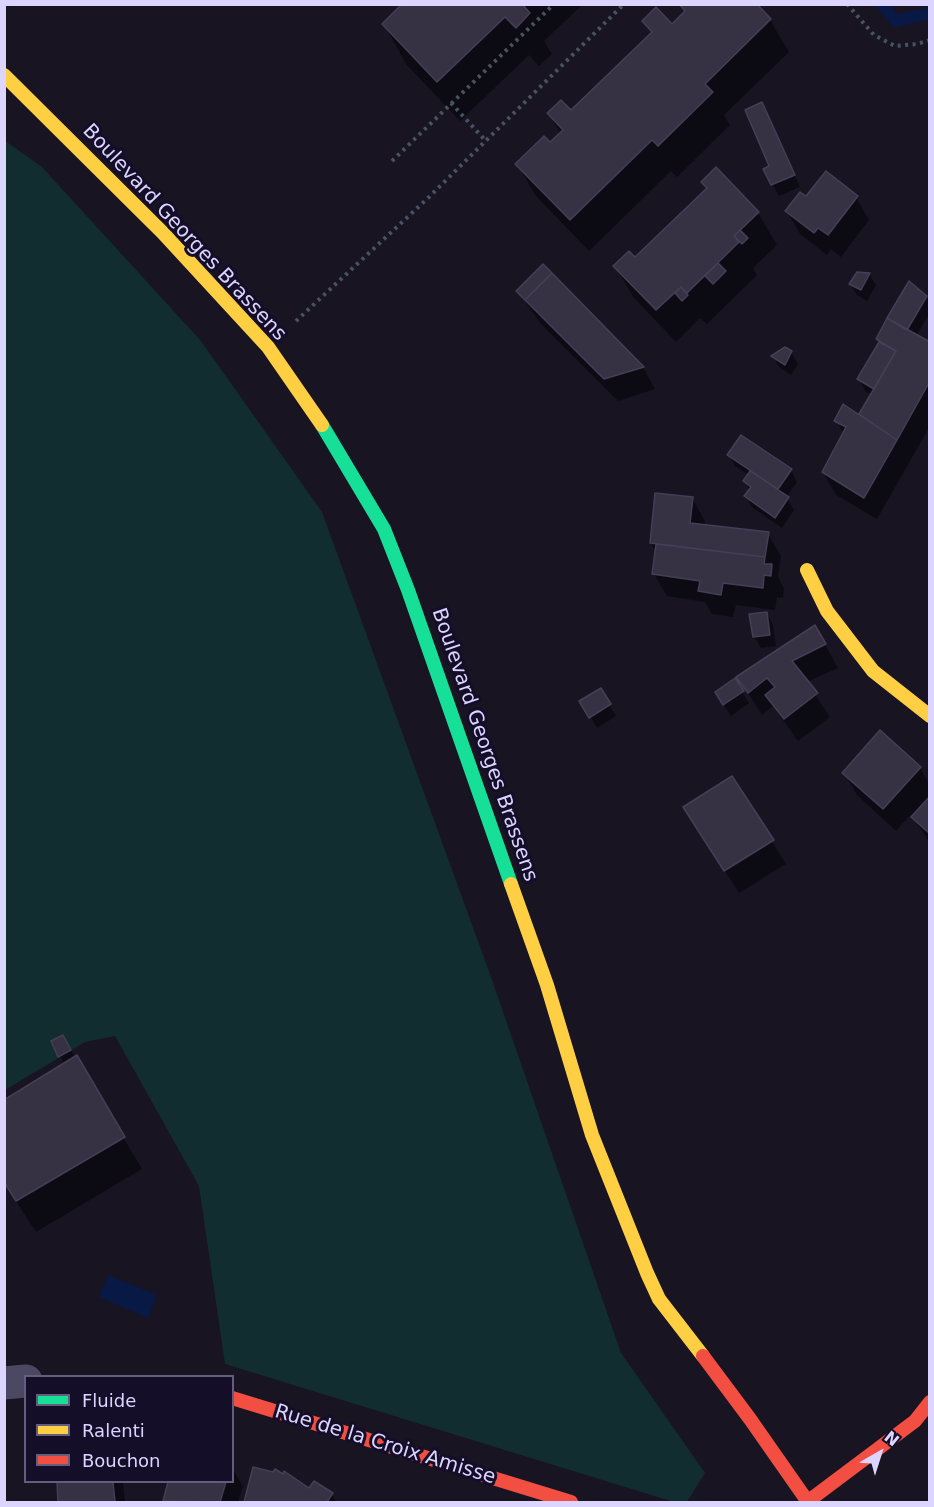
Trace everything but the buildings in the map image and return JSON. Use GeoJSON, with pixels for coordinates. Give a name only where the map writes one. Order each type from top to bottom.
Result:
{"type":"FeatureCollection","features":[{"type":"Feature","properties":{"kind":"street","name":"Boulevard Georges Brassens"},"geometry":{"type":"LineString","coordinates":[[4,75],[163,233],[268,347],[332,438],[384,529],[408,590],[540,963],[592,1135],[658,1299],[750,1419],[807,1502]]}},
{"type":"Feature","properties":{"kind":"street"},"geometry":{"type":"LineString","coordinates":[[807,570],[827,611],[873,671],[930,717]]}},
{"type":"Feature","properties":{"kind":"street"},"geometry":{"type":"LineString","coordinates":[[4,1383],[24,1381]]}},
{"type":"Feature","properties":{"kind":"street","name":"Rue de la Croix Amisse"},"geometry":{"type":"LineString","coordinates":[[234,1399],[536,1498],[571,1503]]}},
{"type":"Feature","properties":{"kind":"street"},"geometry":{"type":"LineString","coordinates":[[807,1502],[915,1421],[930,1402]]}},
{"type":"Feature","properties":{"kind":"path"},"geometry":{"type":"LineString","coordinates":[[392,161],[554,4]]}},
{"type":"Feature","properties":{"kind":"path"},"geometry":{"type":"LineString","coordinates":[[268,347],[420,206],[624,4]]}},
{"type":"Feature","properties":{"kind":"path"},"geometry":{"type":"LineString","coordinates":[[847,4],[874,35],[895,45],[918,44],[930,40]]}},
{"type":"Feature","properties":{"kind":"path"},"geometry":{"type":"LineString","coordinates":[[451,103],[486,141]]}},
{"type":"Feature","properties":{"kind":"green space"},"geometry":{"type":"Polygon","coordinates":[[[4,140],[42,167],[201,341],[322,512],[491,977],[621,1353],[705,1473],[687,1502],[674,1502],[225,1364],[199,1186],[115,1036],[85,1042],[5,1090],[4,140]]]}},
{"type":"Feature","properties":{"kind":"water"},"geometry":{"type":"Polygon","coordinates":[[[108,1275],[157,1295],[148,1318],[99,1297],[108,1275]]]}},
{"type":"Feature","properties":{"kind":"waterway"},"geometry":{"type":"LineString","coordinates":[[882,4],[896,21],[930,13]]}},
{"type":"Feature","properties":{"kind":"traffic: fast"},"geometry":{"type":"LineString","coordinates":[[322,425],[384,529],[408,590],[511,884]]}},
{"type":"Feature","properties":{"kind":"traffic: slow"},"geometry":{"type":"LineString","coordinates":[[4,75],[163,233],[268,347],[322,425]]}},
{"type":"Feature","properties":{"kind":"traffic: slow"},"geometry":{"type":"LineString","coordinates":[[807,570],[827,611],[873,671],[930,716]]}},
{"type":"Feature","properties":{"kind":"traffic: slow"},"geometry":{"type":"LineString","coordinates":[[511,884],[547,985],[592,1135],[647,1273],[659,1299],[703,1356]]}},
{"type":"Feature","properties":{"kind":"traffic: jam"},"geometry":{"type":"LineString","coordinates":[[703,1356],[808,1502]]}},
{"type":"Feature","properties":{"kind":"traffic: jam"},"geometry":{"type":"LineString","coordinates":[[234,1399],[571,1502]]}},
{"type":"Feature","properties":{"kind":"traffic: jam"},"geometry":{"type":"LineString","coordinates":[[807,1502],[915,1421],[930,1402]]}}]}
